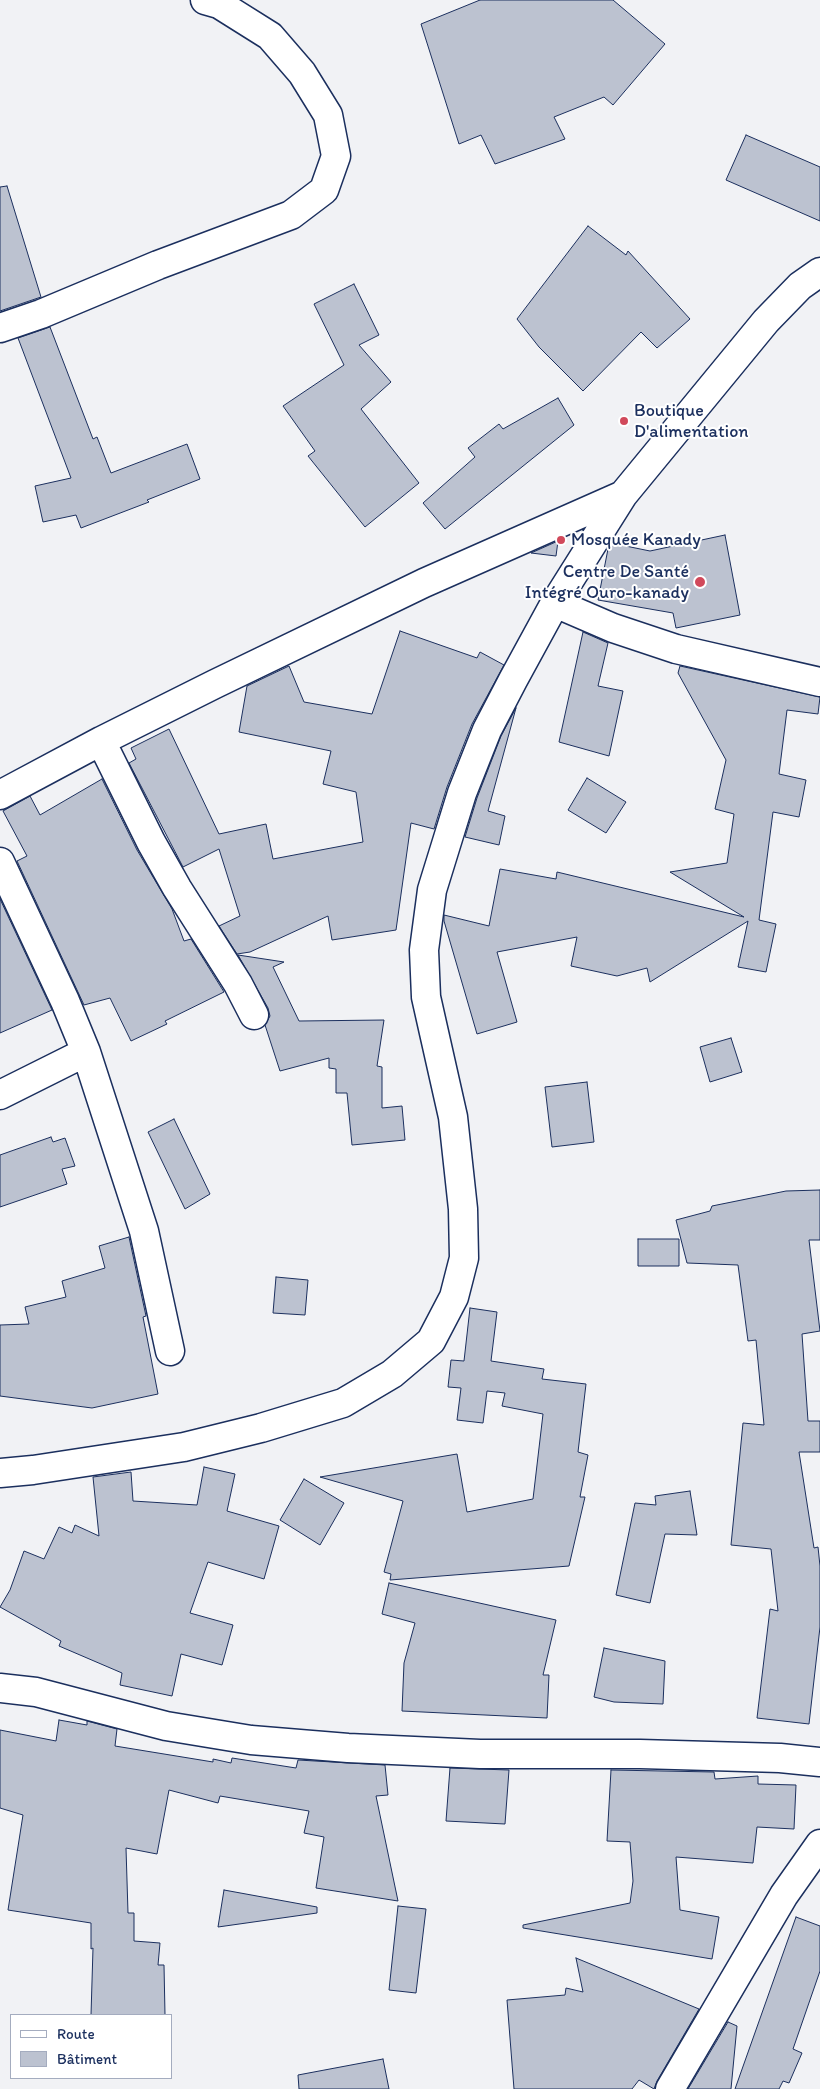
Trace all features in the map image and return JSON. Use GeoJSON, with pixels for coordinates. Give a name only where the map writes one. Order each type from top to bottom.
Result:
{"type":"FeatureCollection","features":[{"type":"Feature","properties":{"kind":"street"},"geometry":{"type":"LineString","coordinates":[[0,328],[41,314],[158,265],[291,215],[324,190],[336,156],[328,115],[302,73],[270,36],[219,4],[206,0]]}},
{"type":"Feature","properties":{"kind":"street"},"geometry":{"type":"LineString","coordinates":[[0,1473],[33,1470],[184,1447],[261,1428],[343,1402],[392,1374],[431,1341],[454,1297],[464,1258],[463,1208],[453,1117],[426,997],[424,950],[432,890],[462,793],[487,730],[556,603],[623,495],[766,321],[800,286],[820,272]]}},
{"type":"Feature","properties":{"kind":"street"},"geometry":{"type":"LineString","coordinates":[[0,795],[101,740],[424,583],[623,495]]}},
{"type":"Feature","properties":{"kind":"street"},"geometry":{"type":"LineString","coordinates":[[556,603],[613,628],[676,649],[820,682]]}},
{"type":"Feature","properties":{"kind":"street"},"geometry":{"type":"LineString","coordinates":[[101,740],[151,842],[177,888],[238,984],[254,1015]]}},
{"type":"Feature","properties":{"kind":"street"},"geometry":{"type":"LineString","coordinates":[[0,862],[65,1001],[86,1052],[144,1231],[170,1351]]}},
{"type":"Feature","properties":{"kind":"street"},"geometry":{"type":"LineString","coordinates":[[0,1095],[86,1052]]}},
{"type":"Feature","properties":{"kind":"street"},"geometry":{"type":"LineString","coordinates":[[0,1688],[36,1692],[166,1726],[251,1740],[348,1748],[480,1754],[640,1754],[780,1758],[820,1762]]}},
{"type":"Feature","properties":{"kind":"street"},"geometry":{"type":"LineString","coordinates":[[670,2089],[784,1895],[820,1844]]}},
{"type":"Feature","properties":{"kind":"building"},"geometry":{"type":"Polygon","coordinates":[[[480,0],[613,0],[665,44],[613,105],[604,97],[554,117],[565,139],[495,164],[481,135],[459,144],[421,24],[480,0]]]}},
{"type":"Feature","properties":{"kind":"building"},"geometry":{"type":"Polygon","coordinates":[[[746,135],[820,167],[820,221],[726,180],[746,135]]]}},
{"type":"Feature","properties":{"kind":"building"},"geometry":{"type":"Polygon","coordinates":[[[7,186],[41,297],[0,311],[0,187],[7,186]]]}},
{"type":"Feature","properties":{"kind":"building"},"geometry":{"type":"Polygon","coordinates":[[[588,226],[626,255],[628,251],[690,319],[657,348],[641,332],[583,391],[539,347],[517,319],[588,226]]]}},
{"type":"Feature","properties":{"kind":"building"},"geometry":{"type":"Polygon","coordinates":[[[354,284],[379,335],[359,345],[391,382],[361,409],[419,483],[365,527],[308,456],[315,451],[283,406],[344,365],[314,304],[354,284]]]}},
{"type":"Feature","properties":{"kind":"building"},"geometry":{"type":"Polygon","coordinates":[[[50,327],[93,439],[97,437],[111,473],[187,444],[200,479],[147,500],[149,502],[81,528],[76,515],[43,522],[35,486],[71,478],[18,338],[50,327]]]}},
{"type":"Feature","properties":{"kind":"building"},"geometry":{"type":"Polygon","coordinates":[[[558,398],[574,425],[445,529],[423,503],[475,457],[468,448],[499,424],[503,429],[558,398]]]}},
{"type":"Feature","properties":{"kind":"building"},"geometry":{"type":"Polygon","coordinates":[[[725,535],[740,615],[676,628],[673,613],[598,600],[608,549],[611,543],[650,551],[725,535]]]}},
{"type":"Feature","properties":{"kind":"building"},"geometry":{"type":"Polygon","coordinates":[[[558,541],[556,556],[531,553],[558,541]]]}},
{"type":"Feature","properties":{"kind":"building"},"geometry":{"type":"Polygon","coordinates":[[[400,631],[477,658],[480,652],[504,665],[472,724],[447,787],[434,829],[411,823],[396,930],[332,940],[328,916],[250,952],[237,954],[219,926],[240,916],[219,849],[183,867],[129,763],[136,759],[131,748],[169,729],[219,834],[266,824],[273,859],[363,842],[356,792],[323,784],[331,751],[239,732],[247,686],[289,666],[304,702],[372,714],[400,631]]]}},
{"type":"Feature","properties":{"kind":"building"},"geometry":{"type":"Polygon","coordinates":[[[583,632],[608,643],[598,686],[623,691],[609,756],[559,742],[583,632]]]}},
{"type":"Feature","properties":{"kind":"building"},"geometry":{"type":"Polygon","coordinates":[[[680,666],[820,697],[818,714],[787,710],[779,774],[806,780],[799,817],[773,812],[759,920],[776,924],[766,972],[738,967],[748,921],[650,982],[647,968],[617,976],[571,966],[577,937],[497,952],[517,1022],[477,1034],[444,921],[444,915],[489,926],[500,869],[556,879],[557,872],[744,917],[670,872],[727,863],[734,814],[715,809],[726,760],[678,673],[680,666]]]}},
{"type":"Feature","properties":{"kind":"building"},"geometry":{"type":"Polygon","coordinates":[[[516,708],[488,811],[505,816],[499,845],[465,837],[477,798],[501,736],[516,708]]]}},
{"type":"Feature","properties":{"kind":"building"},"geometry":{"type":"Polygon","coordinates":[[[587,778],[626,802],[606,833],[568,810],[587,778]]]}},
{"type":"Feature","properties":{"kind":"building"},"geometry":{"type":"Polygon","coordinates":[[[102,779],[137,850],[172,909],[184,941],[191,939],[224,992],[165,1021],[167,1024],[131,1041],[110,998],[84,1005],[17,861],[27,856],[3,811],[30,796],[40,815],[102,779]]]}},
{"type":"Feature","properties":{"kind":"building"},"geometry":{"type":"Polygon","coordinates":[[[0,899],[52,1010],[0,1033],[0,899]]]}},
{"type":"Feature","properties":{"kind":"building"},"geometry":{"type":"Polygon","coordinates":[[[238,955],[284,962],[273,967],[299,1021],[384,1020],[377,1066],[382,1067],[382,1108],[402,1106],[405,1140],[352,1145],[347,1093],[336,1093],[336,1069],[329,1068],[329,1058],[280,1071],[265,1025],[270,1016],[268,1008],[238,955]]]}},
{"type":"Feature","properties":{"kind":"building"},"geometry":{"type":"Polygon","coordinates":[[[731,1038],[742,1072],[710,1082],[700,1047],[731,1038]]]}},
{"type":"Feature","properties":{"kind":"building"},"geometry":{"type":"Polygon","coordinates":[[[587,1082],[594,1142],[552,1147],[545,1087],[587,1082]]]}},
{"type":"Feature","properties":{"kind":"building"},"geometry":{"type":"Polygon","coordinates":[[[174,1119],[210,1194],[185,1209],[148,1132],[174,1119]]]}},
{"type":"Feature","properties":{"kind":"building"},"geometry":{"type":"Polygon","coordinates":[[[51,1137],[53,1142],[65,1138],[75,1166],[62,1169],[67,1184],[0,1207],[0,1155],[51,1137]]]}},
{"type":"Feature","properties":{"kind":"building"},"geometry":{"type":"Polygon","coordinates":[[[820,1190],[820,1240],[809,1240],[820,1331],[802,1334],[808,1421],[820,1421],[820,1452],[799,1452],[814,1548],[818,1547],[820,1566],[820,1627],[809,1724],[757,1718],[770,1609],[778,1611],[771,1549],[731,1545],[743,1423],[764,1425],[756,1340],[748,1341],[738,1265],[687,1263],[676,1220],[710,1211],[712,1206],[786,1191],[820,1190]]]}},
{"type":"Feature","properties":{"kind":"building"},"geometry":{"type":"Polygon","coordinates":[[[129,1237],[146,1316],[143,1317],[158,1394],[92,1408],[0,1396],[0,1325],[29,1324],[25,1307],[66,1297],[62,1281],[105,1268],[99,1246],[129,1237]]]}},
{"type":"Feature","properties":{"kind":"building"},"geometry":{"type":"Polygon","coordinates":[[[638,1239],[679,1239],[679,1266],[638,1266],[638,1239]]]}},
{"type":"Feature","properties":{"kind":"building"},"geometry":{"type":"Polygon","coordinates":[[[276,1277],[308,1280],[305,1315],[273,1313],[276,1277]]]}},
{"type":"Feature","properties":{"kind":"building"},"geometry":{"type":"Polygon","coordinates":[[[470,1308],[497,1312],[491,1361],[544,1369],[542,1379],[586,1384],[578,1452],[588,1455],[580,1497],[585,1497],[569,1566],[390,1580],[391,1574],[384,1572],[403,1501],[320,1477],[457,1454],[467,1512],[533,1499],[543,1414],[502,1406],[505,1393],[487,1391],[483,1423],[457,1420],[461,1388],[448,1387],[451,1360],[464,1361],[470,1308]]]}},
{"type":"Feature","properties":{"kind":"building"},"geometry":{"type":"Polygon","coordinates":[[[204,1467],[235,1474],[227,1511],[279,1526],[264,1579],[208,1562],[190,1613],[233,1625],[222,1665],[181,1654],[172,1696],[120,1685],[122,1673],[59,1646],[61,1641],[0,1607],[10,1590],[24,1551],[44,1559],[59,1527],[72,1533],[75,1525],[99,1536],[93,1477],[131,1472],[133,1501],[197,1505],[204,1467]]]}},
{"type":"Feature","properties":{"kind":"building"},"geometry":{"type":"Polygon","coordinates":[[[304,1479],[344,1503],[320,1545],[280,1520],[304,1479]]]}},
{"type":"Feature","properties":{"kind":"building"},"geometry":{"type":"Polygon","coordinates":[[[690,1491],[697,1535],[665,1534],[650,1603],[616,1595],[635,1503],[656,1505],[655,1496],[690,1491]]]}},
{"type":"Feature","properties":{"kind":"building"},"geometry":{"type":"Polygon","coordinates":[[[389,1583],[556,1620],[543,1675],[549,1675],[547,1718],[402,1711],[404,1663],[415,1623],[382,1614],[389,1583]]]}},
{"type":"Feature","properties":{"kind":"building"},"geometry":{"type":"Polygon","coordinates":[[[604,1648],[665,1661],[663,1704],[614,1702],[594,1697],[604,1648]]]}},
{"type":"Feature","properties":{"kind":"building"},"geometry":{"type":"Polygon","coordinates":[[[59,1720],[87,1725],[87,1721],[117,1729],[115,1746],[213,1762],[213,1759],[231,1763],[232,1758],[296,1768],[298,1760],[385,1765],[388,1795],[376,1796],[398,1901],[316,1888],[324,1837],[304,1833],[309,1811],[220,1796],[218,1803],[169,1790],[157,1854],[126,1848],[128,1913],[134,1913],[134,1941],[160,1943],[158,1965],[164,1965],[165,2014],[91,2014],[93,1948],[91,1949],[91,1923],[8,1910],[23,1815],[0,1808],[0,1730],[56,1741],[59,1720]]]}},
{"type":"Feature","properties":{"kind":"building"},"geometry":{"type":"Polygon","coordinates":[[[450,1768],[509,1770],[505,1824],[446,1821],[450,1768]]]}},
{"type":"Feature","properties":{"kind":"building"},"geometry":{"type":"Polygon","coordinates":[[[611,1770],[714,1772],[715,1779],[758,1776],[758,1784],[796,1785],[794,1829],[757,1827],[753,1863],[676,1857],[680,1910],[719,1917],[712,1959],[523,1928],[523,1925],[630,1903],[633,1881],[630,1842],[607,1841],[611,1770]]]}},
{"type":"Feature","properties":{"kind":"building"},"geometry":{"type":"Polygon","coordinates":[[[224,1890],[317,1907],[317,1913],[218,1927],[224,1890]]]}},
{"type":"Feature","properties":{"kind":"building"},"geometry":{"type":"Polygon","coordinates":[[[398,1906],[426,1909],[416,1993],[389,1990],[398,1906]]]}},
{"type":"Feature","properties":{"kind":"building"},"geometry":{"type":"Polygon","coordinates":[[[796,1917],[820,1926],[820,1971],[793,2049],[802,2053],[789,2083],[783,2081],[779,2089],[735,2089],[796,1917]]]}},
{"type":"Feature","properties":{"kind":"building"},"geometry":{"type":"Polygon","coordinates":[[[576,1958],[699,2009],[654,2089],[639,2080],[632,2089],[514,2089],[507,2000],[565,1995],[566,1988],[583,1992],[576,1958]]]}},
{"type":"Feature","properties":{"kind":"building"},"geometry":{"type":"Polygon","coordinates":[[[728,2022],[737,2026],[731,2089],[688,2089],[728,2022]]]}},
{"type":"Feature","properties":{"kind":"building"},"geometry":{"type":"Polygon","coordinates":[[[383,2059],[389,2089],[299,2089],[298,2075],[383,2059]]]}},
{"type":"Feature","properties":{"kind":"place","name":"Boutique D'alimentation"},"geometry":{"type":"Point","coordinates":[624,421]}},
{"type":"Feature","properties":{"kind":"place","name":"Mosquée Kanady"},"geometry":{"type":"Point","coordinates":[561,540]}},
{"type":"Feature","properties":{"kind":"place","name":"Centre De Santé Intégré Ouro-kanady"},"geometry":{"type":"Point","coordinates":[700,582]}}]}
